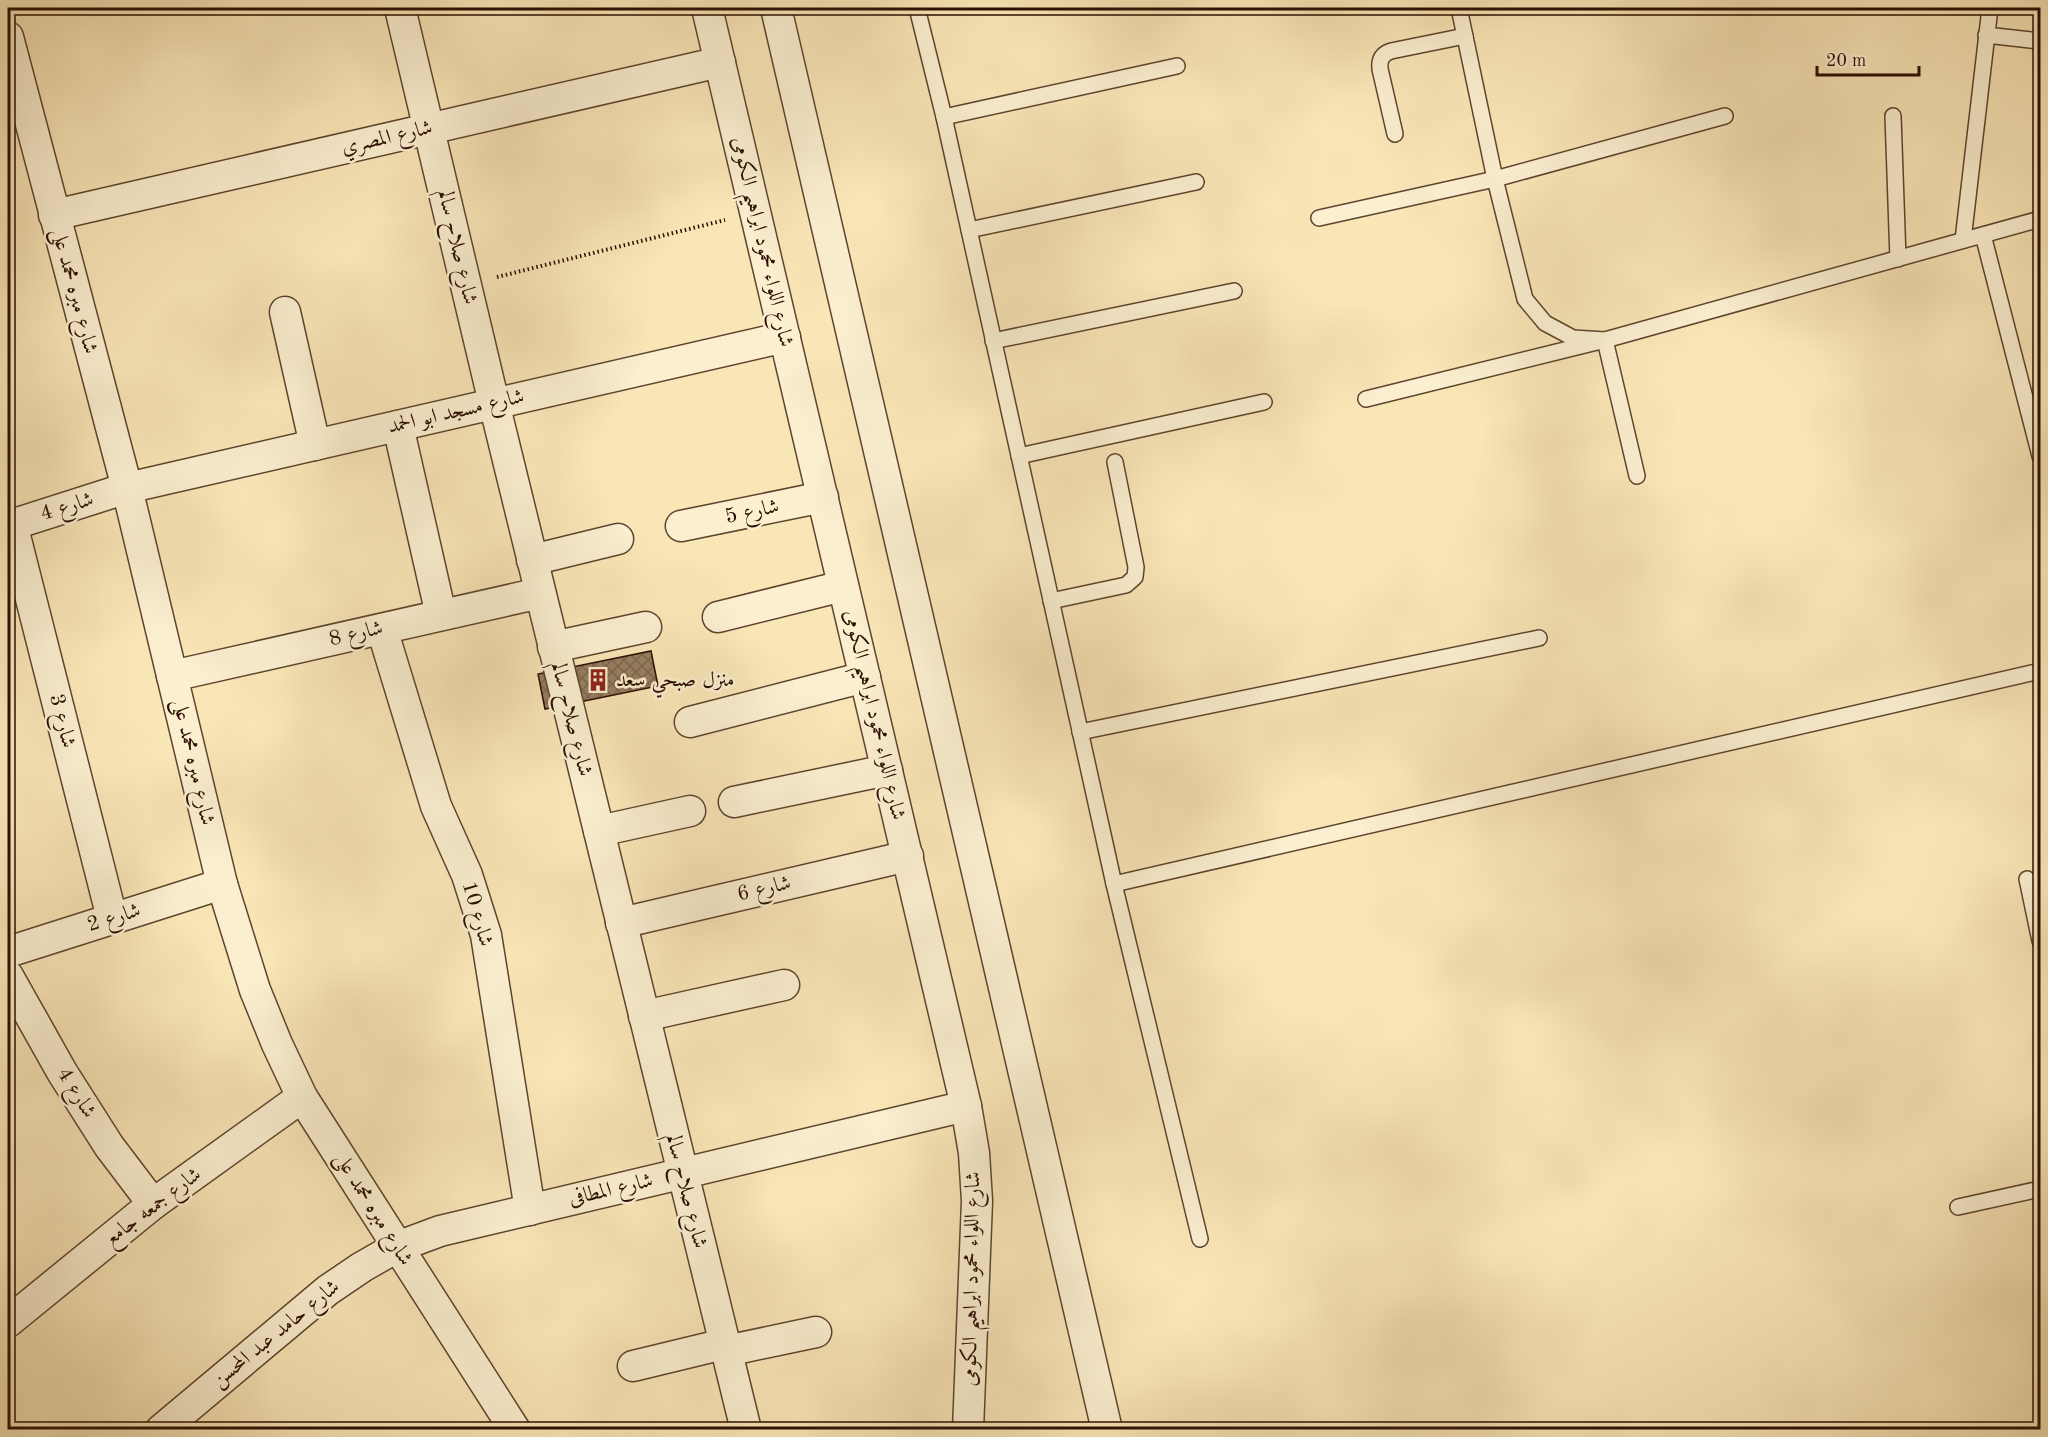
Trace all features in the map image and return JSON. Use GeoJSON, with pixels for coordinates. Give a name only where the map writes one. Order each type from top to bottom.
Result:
{"type":"FeatureCollection","features":[{"type":"Feature","properties":{"kind":"street","name":"شارع صلاح سالم"},"geometry":{"type":"LineString","coordinates":[[400,8],[553,647],[746,1430]]}},
{"type":"Feature","properties":{"kind":"street","name":"شارع اللواء محمود ابراهيم الكومى"},"geometry":{"type":"LineString","coordinates":[[707,8],[966,1106],[974,1153],[977,1201],[968,1430]]}},
{"type":"Feature","properties":{"kind":"street"},"geometry":{"type":"LineString","coordinates":[[776,8],[1107,1430]]}},
{"type":"Feature","properties":{"kind":"street","name":"شارع مبره محمد على"},"geometry":{"type":"LineString","coordinates":[[8,37],[128,488],[222,884],[255,990],[302,1097],[397,1246],[502,1424]]}},
{"type":"Feature","properties":{"kind":"street","name":"شارع المصري"},"geometry":{"type":"LineString","coordinates":[[54,215],[720,62]]}},
{"type":"Feature","properties":{"kind":"street"},"geometry":{"type":"LineString","coordinates":[[285,312],[315,445]]}},
{"type":"Feature","properties":{"kind":"street","name":"شارع مسجد ابو الحمد"},"geometry":{"type":"LineString","coordinates":[[128,488],[784,337]]}},
{"type":"Feature","properties":{"kind":"street"},"geometry":{"type":"LineString","coordinates":[[398,426],[441,615]]}},
{"type":"Feature","properties":{"kind":"street","name":"شارع 4"},"geometry":{"type":"LineString","coordinates":[[10,525],[128,488]]}},
{"type":"Feature","properties":{"kind":"street","name":"شارع 5"},"geometry":{"type":"LineString","coordinates":[[681,526],[823,497]]}},
{"type":"Feature","properties":{"kind":"street","name":"شارع 3"},"geometry":{"type":"LineString","coordinates":[[10,525],[112,918]]}},
{"type":"Feature","properties":{"kind":"street"},"geometry":{"type":"LineString","coordinates":[[532,560],[618,539]]}},
{"type":"Feature","properties":{"kind":"street"},"geometry":{"type":"LineString","coordinates":[[718,617],[843,586]]}},
{"type":"Feature","properties":{"kind":"street","name":"شارع 8"},"geometry":{"type":"LineString","coordinates":[[172,676],[540,593]]}},
{"type":"Feature","properties":{"kind":"street"},"geometry":{"type":"LineString","coordinates":[[553,647],[646,627]]}},
{"type":"Feature","properties":{"kind":"street","name":"شارع 10"},"geometry":{"type":"LineString","coordinates":[[382,629],[436,806],[443,826],[467,875],[486,935],[530,1210]]}},
{"type":"Feature","properties":{"kind":"street"},"geometry":{"type":"LineString","coordinates":[[690,722],[865,677]]}},
{"type":"Feature","properties":{"kind":"street"},"geometry":{"type":"LineString","coordinates":[[734,802],[887,770]]}},
{"type":"Feature","properties":{"kind":"street"},"geometry":{"type":"LineString","coordinates":[[599,831],[690,811]]}},
{"type":"Feature","properties":{"kind":"street","name":"شارع 6"},"geometry":{"type":"LineString","coordinates":[[621,923],[908,856]]}},
{"type":"Feature","properties":{"kind":"street","name":"شارع 2"},"geometry":{"type":"LineString","coordinates":[[8,952],[222,884]]}},
{"type":"Feature","properties":{"kind":"street","name":"شارع 4"},"geometry":{"type":"LineString","coordinates":[[8,976],[85,1109],[109,1146],[153,1204]]}},
{"type":"Feature","properties":{"kind":"street"},"geometry":{"type":"LineString","coordinates":[[644,1016],[784,985]]}},
{"type":"Feature","properties":{"kind":"street","name":"شارع جمعه جامع"},"geometry":{"type":"LineString","coordinates":[[8,1322],[153,1204],[302,1097]]}},
{"type":"Feature","properties":{"kind":"street","name":"شارع المطافى"},"geometry":{"type":"LineString","coordinates":[[397,1246],[440,1231],[966,1106]]}},
{"type":"Feature","properties":{"kind":"street","name":"شارع حامد عبد المحسن"},"geometry":{"type":"LineString","coordinates":[[161,1430],[328,1290],[397,1246]]}},
{"type":"Feature","properties":{"kind":"street"},"geometry":{"type":"LineString","coordinates":[[633,1366],[816,1332]]}},
{"type":"Feature","properties":{"kind":"lane"},"geometry":{"type":"LineString","coordinates":[[917,8],[944,117],[1114,884],[1200,1239]]}},
{"type":"Feature","properties":{"kind":"lane"},"geometry":{"type":"LineString","coordinates":[[1459,8],[1495,179],[1525,299],[1545,323],[1573,338],[1605,340]]}},
{"type":"Feature","properties":{"kind":"lane"},"geometry":{"type":"LineString","coordinates":[[1963,240],[1990,8]]}},
{"type":"Feature","properties":{"kind":"lane"},"geometry":{"type":"LineString","coordinates":[[1986,35],[2040,42]]}},
{"type":"Feature","properties":{"kind":"lane"},"geometry":{"type":"LineString","coordinates":[[1395,134],[1380,69],[1379,63],[1382,57],[1391,51],[1465,36]]}},
{"type":"Feature","properties":{"kind":"lane"},"geometry":{"type":"LineString","coordinates":[[944,117],[1177,66]]}},
{"type":"Feature","properties":{"kind":"lane"},"geometry":{"type":"LineString","coordinates":[[1319,218],[1495,179],[1725,116]]}},
{"type":"Feature","properties":{"kind":"lane"},"geometry":{"type":"LineString","coordinates":[[1893,116],[1898,259]]}},
{"type":"Feature","properties":{"kind":"lane"},"geometry":{"type":"LineString","coordinates":[[969,230],[1196,182]]}},
{"type":"Feature","properties":{"kind":"lane"},"geometry":{"type":"LineString","coordinates":[[1366,399],[1605,340],[2040,219]]}},
{"type":"Feature","properties":{"kind":"lane"},"geometry":{"type":"LineString","coordinates":[[1983,235],[2040,456]]}},
{"type":"Feature","properties":{"kind":"lane"},"geometry":{"type":"LineString","coordinates":[[993,341],[1234,291]]}},
{"type":"Feature","properties":{"kind":"lane"},"geometry":{"type":"LineString","coordinates":[[1605,340],[1637,476]]}},
{"type":"Feature","properties":{"kind":"lane"},"geometry":{"type":"LineString","coordinates":[[1019,456],[1264,402]]}},
{"type":"Feature","properties":{"kind":"lane"},"geometry":{"type":"LineString","coordinates":[[1051,600],[1126,585],[1135,577],[1137,567],[1115,462]]}},
{"type":"Feature","properties":{"kind":"lane"},"geometry":{"type":"LineString","coordinates":[[1080,732],[1539,638]]}},
{"type":"Feature","properties":{"kind":"lane"},"geometry":{"type":"LineString","coordinates":[[1114,884],[2040,671]]}},
{"type":"Feature","properties":{"kind":"lane"},"geometry":{"type":"LineString","coordinates":[[2026,879],[2040,941]]}},
{"type":"Feature","properties":{"kind":"lane"},"geometry":{"type":"LineString","coordinates":[[1958,1207],[2040,1189]]}},
{"type":"Feature","properties":{"kind":"path"},"geometry":{"type":"LineString","coordinates":[[466,285],[755,213]]}},
{"type":"Feature","properties":{"kind":"building","name":"منزل صبحي سعد"},"geometry":{"type":"Polygon","coordinates":[[[651,651],[658,686],[545,709],[538,674],[651,651]]]}},
{"type":"Feature","properties":{"kind":"place","name":"منزل صبحي سعد"},"geometry":{"type":"Point","coordinates":[598,680]}}]}
